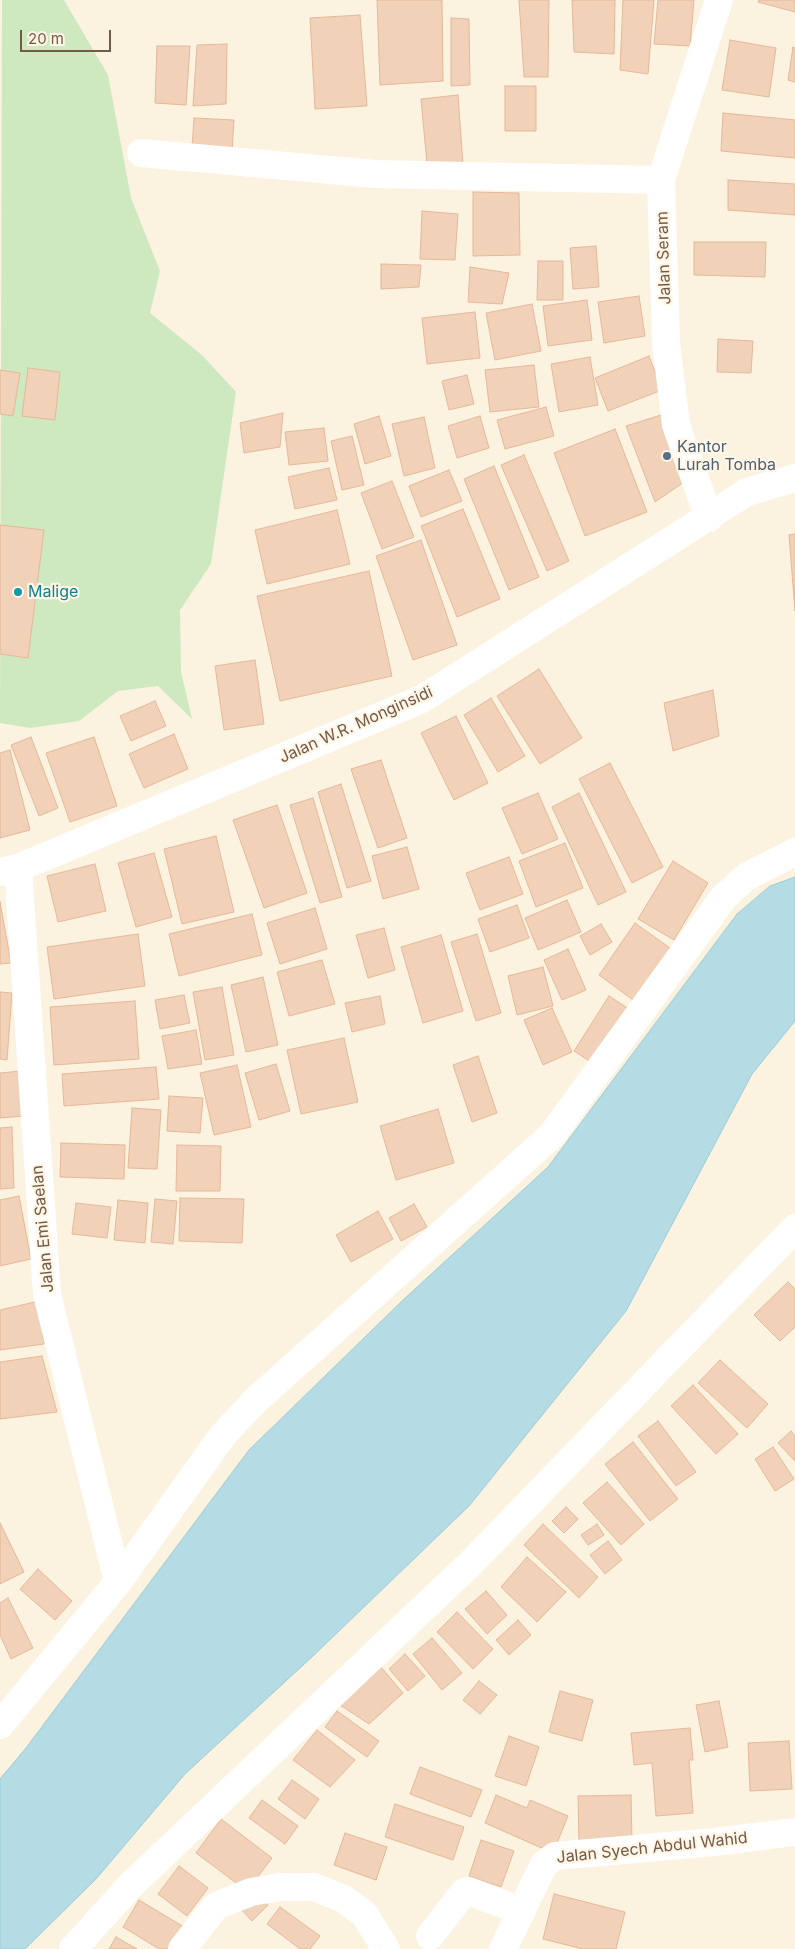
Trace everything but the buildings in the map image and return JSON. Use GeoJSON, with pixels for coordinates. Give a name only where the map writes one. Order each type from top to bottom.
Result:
{"type":"FeatureCollection","features":[{"type":"Feature","properties":{"kind":"street","name":"Jalan Seram"},"geometry":{"type":"LineString","coordinates":[[709,518],[676,425],[672,398],[666,342],[661,180],[719,0]]}},
{"type":"Feature","properties":{"kind":"street"},"geometry":{"type":"LineString","coordinates":[[141,153],[375,174],[661,180]]}},
{"type":"Feature","properties":{"kind":"street","name":"Jalan W.R. Monginsidi"},"geometry":{"type":"LineString","coordinates":[[9,870],[422,699],[709,518],[747,492],[795,478]]}},
{"type":"Feature","properties":{"kind":"street"},"geometry":{"type":"LineString","coordinates":[[0,1725],[118,1582],[223,1434],[256,1400],[552,1136],[723,898],[746,877],[795,852]]}},
{"type":"Feature","properties":{"kind":"street","name":"Jalan Emi Saelan"},"geometry":{"type":"LineString","coordinates":[[9,870],[47,1294],[118,1582]]}},
{"type":"Feature","properties":{"kind":"street"},"geometry":{"type":"LineString","coordinates":[[73,1949],[131,1885],[471,1563],[795,1228]]}},
{"type":"Feature","properties":{"kind":"street","name":"Jalan Syech Abdul Wahid"},"geometry":{"type":"LineString","coordinates":[[504,1949],[544,1864],[555,1856],[714,1842],[795,1832]]}},
{"type":"Feature","properties":{"kind":"street"},"geometry":{"type":"LineString","coordinates":[[182,1949],[216,1906],[251,1892],[280,1887],[314,1887],[344,1899],[365,1916],[386,1949]]}},
{"type":"Feature","properties":{"kind":"street"},"geometry":{"type":"LineString","coordinates":[[430,1936],[459,1895],[464,1892],[468,1891],[522,1911]]}},
{"type":"Feature","properties":{"kind":"green space"},"geometry":{"type":"Polygon","coordinates":[[[2,0],[64,0],[108,75],[131,198],[160,271],[150,313],[202,355],[236,392],[211,564],[180,610],[181,672],[192,719],[158,686],[118,691],[79,721],[30,728],[0,723],[2,0]]]}},
{"type":"Feature","properties":{"kind":"water"},"geometry":{"type":"Polygon","coordinates":[[[795,877],[795,1021],[752,1074],[626,1311],[469,1506],[313,1656],[185,1774],[96,1879],[25,1949],[0,1949],[0,1779],[26,1748],[249,1450],[403,1300],[548,1167],[737,914],[770,886],[795,877]]]}},
{"type":"Feature","properties":{"kind":"place","name":"Kantor Lurah Tomba"},"geometry":{"type":"Point","coordinates":[667,456]}},
{"type":"Feature","properties":{"kind":"place","name":"Malige"},"geometry":{"type":"Point","coordinates":[18,592]}}]}
